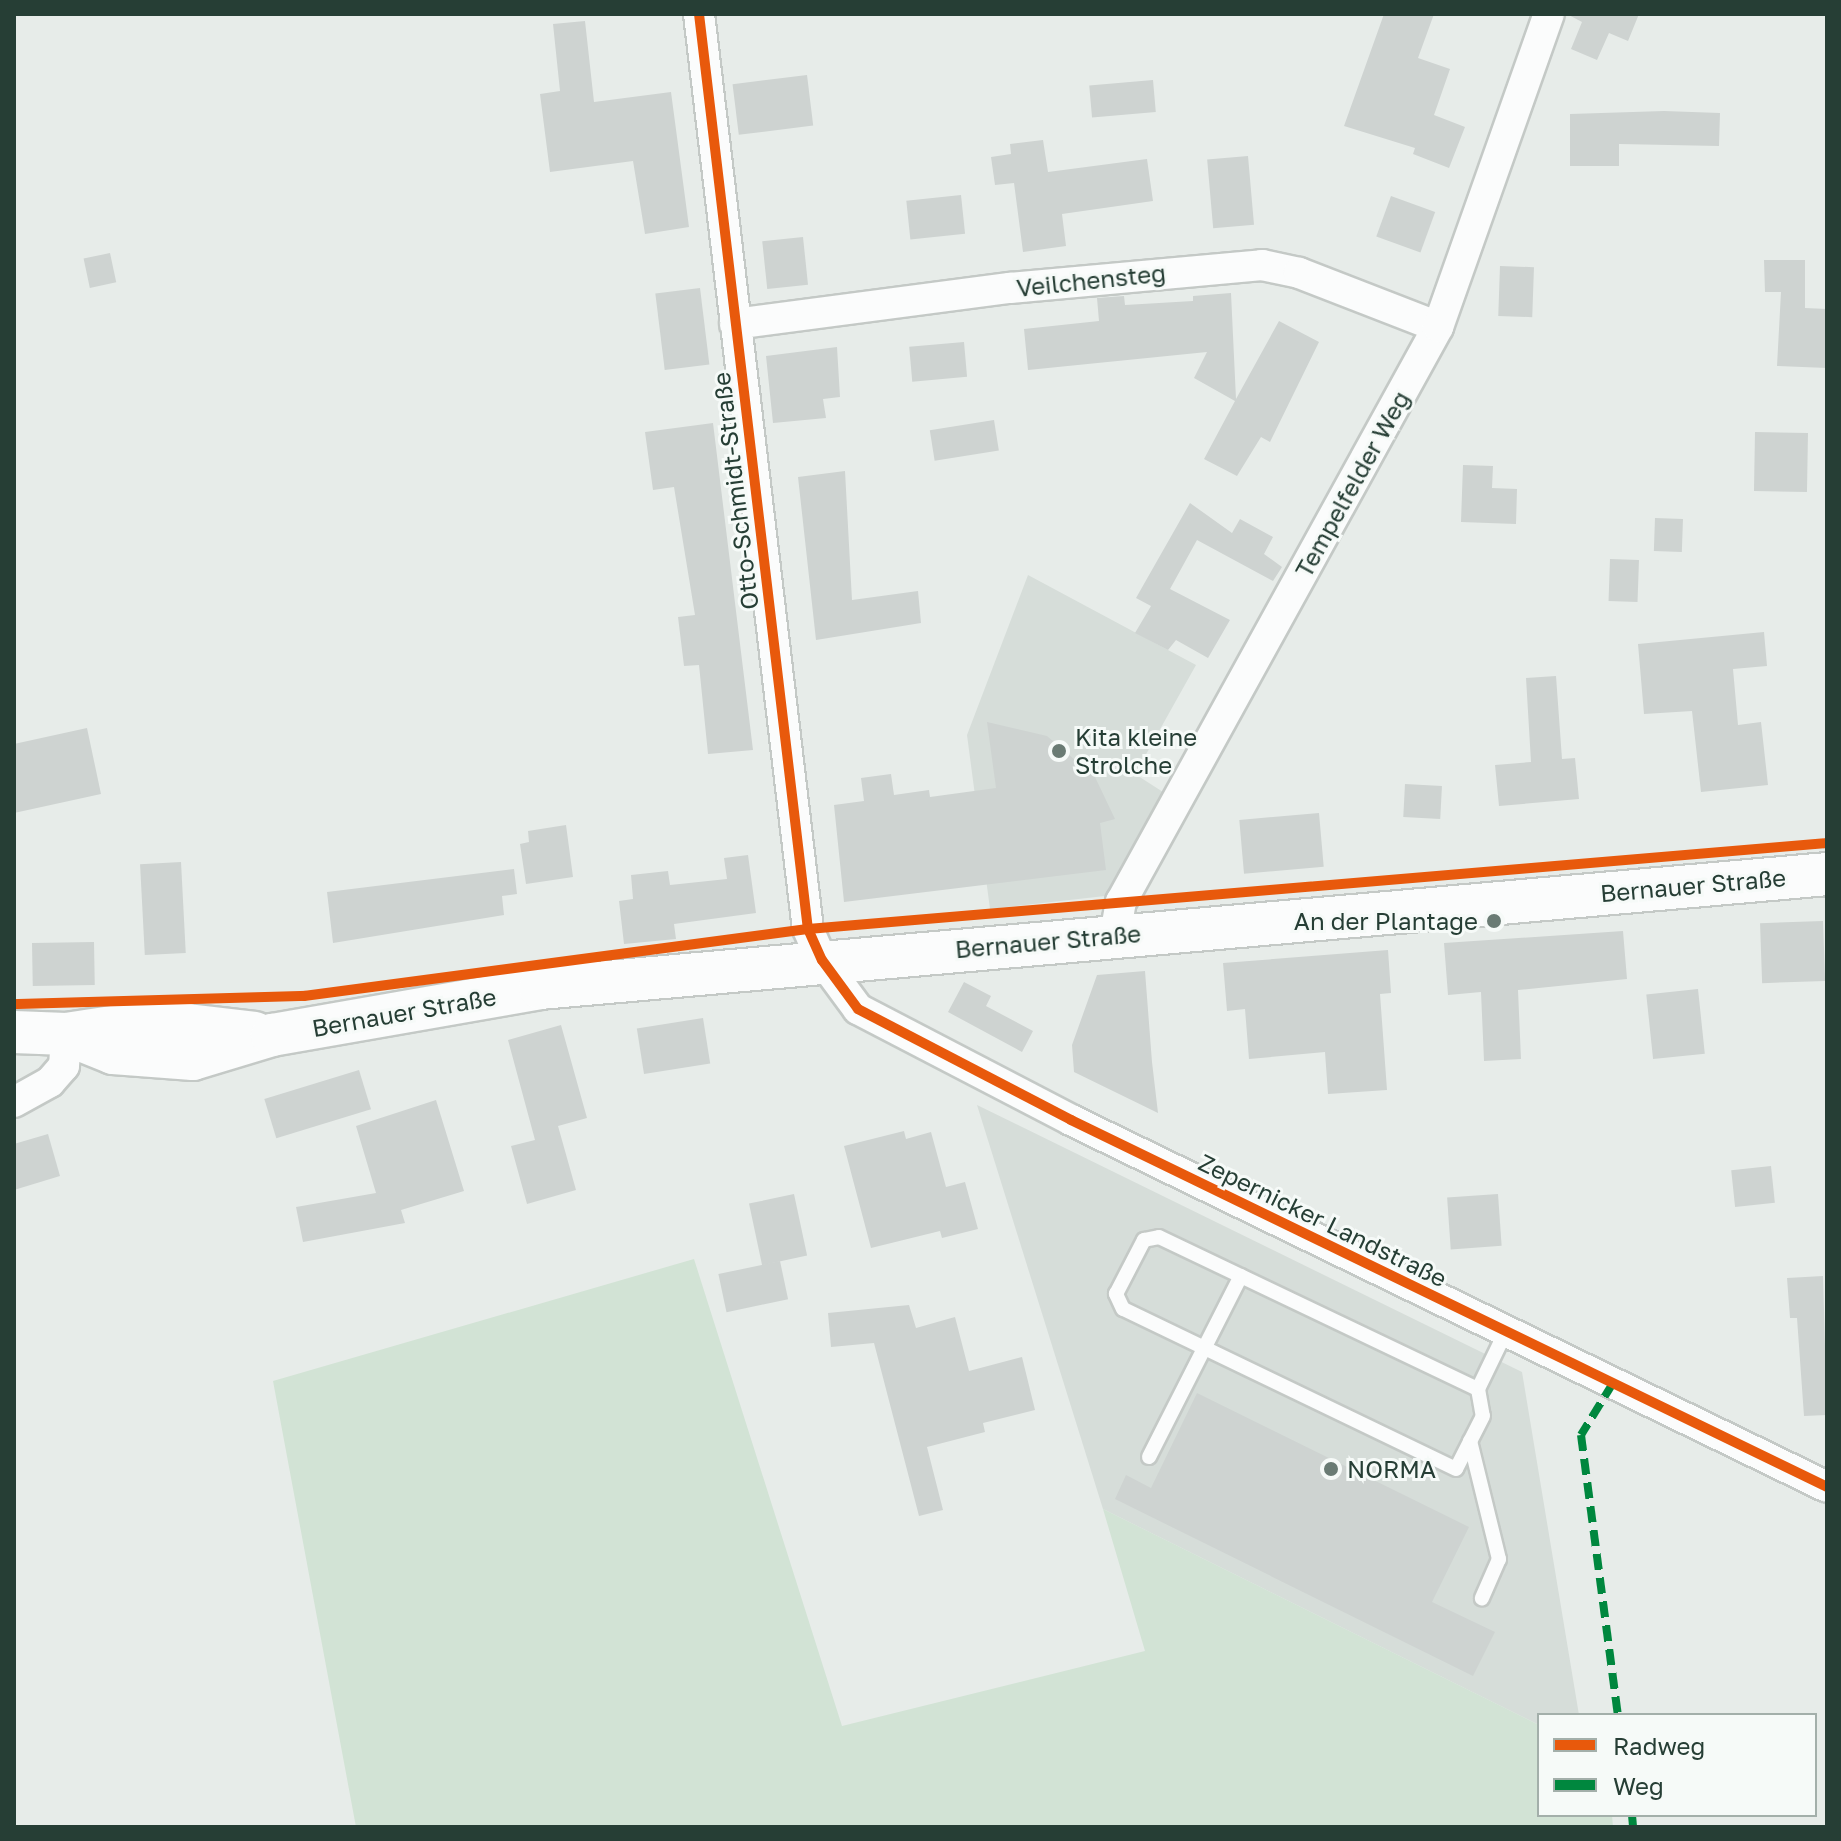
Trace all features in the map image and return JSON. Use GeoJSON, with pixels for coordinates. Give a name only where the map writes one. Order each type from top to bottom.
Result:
{"type":"FeatureCollection","features":[{"type":"Feature","properties":{"kind":"main road","name":"Bernauer Straße"},"geometry":{"type":"LineString","coordinates":[[14,1032],[66,1034],[125,1025],[188,1025],[272,1035],[540,988],[822,960],[1827,874]]}},
{"type":"Feature","properties":{"kind":"street","name":"Otto-Schmidt-Straße"},"geometry":{"type":"LineString","coordinates":[[699,14],[808,929],[822,960]]}},
{"type":"Feature","properties":{"kind":"street","name":"Tempelfelder Weg"},"geometry":{"type":"LineString","coordinates":[[1115,935],[1121,902],[1438,327],[1549,14]]}},
{"type":"Feature","properties":{"kind":"street","name":"Veilchensteg"},"geometry":{"type":"LineString","coordinates":[[735,324],[1010,288],[1262,265],[1299,273],[1438,327]]}},
{"type":"Feature","properties":{"kind":"street","name":"Zepernicker Landstraße"},"geometry":{"type":"LineString","coordinates":[[822,960],[858,1009],[1071,1120],[1827,1487]]}},
{"type":"Feature","properties":{"kind":"street"},"geometry":{"type":"LineString","coordinates":[[14,1102],[50,1082],[64,1066],[66,1034]]}},
{"type":"Feature","properties":{"kind":"lane"},"geometry":{"type":"LineString","coordinates":[[1478,1389],[1159,1237],[1144,1240],[1116,1294],[1123,1309],[1456,1469],[1483,1416],[1478,1389],[1506,1331]]}},
{"type":"Feature","properties":{"kind":"lane"},"geometry":{"type":"LineString","coordinates":[[1149,1457],[1241,1276]]}},
{"type":"Feature","properties":{"kind":"lane"},"geometry":{"type":"LineString","coordinates":[[1470,1441],[1499,1559],[1482,1598]]}},
{"type":"Feature","properties":{"kind":"shaded area","name":"Kita kleine Strolche"},"geometry":{"type":"Polygon","coordinates":[[[1028,575],[1196,665],[1135,774],[1163,792],[1105,896],[990,909],[967,735],[1028,575]]]}},
{"type":"Feature","properties":{"kind":"shaded area"},"geometry":{"type":"Polygon","coordinates":[[[977,1105],[1522,1372],[1579,1713],[1537,1713],[1537,1724],[1103,1509],[977,1105]]]}},
{"type":"Feature","properties":{"kind":"green space"},"geometry":{"type":"Polygon","coordinates":[[[694,1259],[842,1726],[1145,1651],[1103,1509],[1537,1724],[1537,1817],[1612,1817],[1613,1827],[356,1827],[273,1381],[694,1259]]]}},
{"type":"Feature","properties":{"kind":"building"},"geometry":{"type":"Polygon","coordinates":[[[1384,14],[1434,14],[1418,58],[1450,69],[1434,115],[1465,127],[1449,168],[1413,154],[1415,148],[1344,126],[1384,14]]]}},
{"type":"Feature","properties":{"kind":"building"},"geometry":{"type":"Polygon","coordinates":[[[1567,14],[1639,14],[1628,41],[1609,33],[1597,60],[1571,49],[1582,22],[1567,14]]]}},
{"type":"Feature","properties":{"kind":"building"},"geometry":{"type":"Polygon","coordinates":[[[585,21],[594,102],[671,92],[689,227],[645,234],[633,161],[550,172],[540,94],[560,91],[553,24],[585,21]]]}},
{"type":"Feature","properties":{"kind":"building"},"geometry":{"type":"Polygon","coordinates":[[[807,75],[813,126],[739,135],[733,84],[807,75]]]}},
{"type":"Feature","properties":{"kind":"building"},"geometry":{"type":"Polygon","coordinates":[[[1153,80],[1156,112],[1092,117],[1089,86],[1153,80]]]}},
{"type":"Feature","properties":{"kind":"building"},"geometry":{"type":"Polygon","coordinates":[[[1720,113],[1719,146],[1619,144],[1619,166],[1570,166],[1570,114],[1720,113]]]}},
{"type":"Feature","properties":{"kind":"building"},"geometry":{"type":"Polygon","coordinates":[[[1043,140],[1048,172],[1147,159],[1153,201],[1062,214],[1066,246],[1023,252],[1014,183],[995,185],[991,157],[1011,154],[1010,144],[1043,140]]]}},
{"type":"Feature","properties":{"kind":"building"},"geometry":{"type":"Polygon","coordinates":[[[1248,156],[1254,225],[1213,228],[1207,160],[1248,156]]]}},
{"type":"Feature","properties":{"kind":"building"},"geometry":{"type":"Polygon","coordinates":[[[961,195],[965,234],[910,240],[906,201],[961,195]]]}},
{"type":"Feature","properties":{"kind":"building"},"geometry":{"type":"Polygon","coordinates":[[[1391,196],[1435,212],[1420,252],[1376,236],[1391,196]]]}},
{"type":"Feature","properties":{"kind":"building"},"geometry":{"type":"Polygon","coordinates":[[[803,237],[808,285],[767,289],[762,241],[803,237]]]}},
{"type":"Feature","properties":{"kind":"building"},"geometry":{"type":"Polygon","coordinates":[[[110,253],[116,282],[90,288],[84,259],[110,253]]]}},
{"type":"Feature","properties":{"kind":"building"},"geometry":{"type":"Polygon","coordinates":[[[1764,260],[1805,260],[1805,308],[1827,309],[1827,368],[1777,366],[1781,292],[1765,292],[1764,260]]]}},
{"type":"Feature","properties":{"kind":"building"},"geometry":{"type":"Polygon","coordinates":[[[1500,266],[1534,267],[1532,317],[1498,316],[1500,266]]]}},
{"type":"Feature","properties":{"kind":"building"},"geometry":{"type":"Polygon","coordinates":[[[700,288],[709,364],[665,370],[655,293],[700,288]]]}},
{"type":"Feature","properties":{"kind":"building"},"geometry":{"type":"Polygon","coordinates":[[[1231,293],[1236,399],[1279,321],[1319,342],[1270,442],[1261,437],[1237,476],[1204,459],[1235,401],[1194,378],[1207,352],[1028,370],[1024,329],[1099,321],[1097,298],[1124,296],[1125,305],[1193,301],[1193,296],[1231,293]]]}},
{"type":"Feature","properties":{"kind":"building"},"geometry":{"type":"Polygon","coordinates":[[[964,342],[967,377],[912,382],[909,347],[964,342]]]}},
{"type":"Feature","properties":{"kind":"building"},"geometry":{"type":"Polygon","coordinates":[[[837,347],[840,397],[823,399],[826,418],[773,423],[766,356],[837,347]]]}},
{"type":"Feature","properties":{"kind":"building"},"geometry":{"type":"Polygon","coordinates":[[[994,420],[999,451],[935,461],[930,430],[994,420]]]}},
{"type":"Feature","properties":{"kind":"building"},"geometry":{"type":"Polygon","coordinates":[[[713,423],[753,750],[708,754],[699,665],[684,666],[678,617],[695,615],[674,487],[653,490],[645,432],[713,423]]]}},
{"type":"Feature","properties":{"kind":"building"},"geometry":{"type":"Polygon","coordinates":[[[1755,432],[1808,433],[1807,492],[1754,491],[1755,432]]]}},
{"type":"Feature","properties":{"kind":"building"},"geometry":{"type":"Polygon","coordinates":[[[1463,465],[1493,466],[1492,488],[1517,489],[1516,524],[1461,522],[1463,465]]]}},
{"type":"Feature","properties":{"kind":"building"},"geometry":{"type":"Polygon","coordinates":[[[845,471],[852,600],[918,591],[921,623],[816,640],[798,477],[845,471]]]}},
{"type":"Feature","properties":{"kind":"building"},"geometry":{"type":"Polygon","coordinates":[[[1190,503],[1232,533],[1240,519],[1273,537],[1264,554],[1282,567],[1273,581],[1197,540],[1170,589],[1230,620],[1208,658],[1176,640],[1168,650],[1135,633],[1151,606],[1136,598],[1190,503]]]}},
{"type":"Feature","properties":{"kind":"building"},"geometry":{"type":"Polygon","coordinates":[[[1655,518],[1683,519],[1682,552],[1654,551],[1655,518]]]}},
{"type":"Feature","properties":{"kind":"building"},"geometry":{"type":"Polygon","coordinates":[[[1610,559],[1639,560],[1638,602],[1609,601],[1610,559]]]}},
{"type":"Feature","properties":{"kind":"building"},"geometry":{"type":"Polygon","coordinates":[[[1764,632],[1767,666],[1733,669],[1738,725],[1761,722],[1768,785],[1701,792],[1692,711],[1644,714],[1638,644],[1764,632]]]}},
{"type":"Feature","properties":{"kind":"building"},"geometry":{"type":"Polygon","coordinates":[[[1556,676],[1562,759],[1575,758],[1579,799],[1499,806],[1495,765],[1531,762],[1526,678],[1556,676]]]}},
{"type":"Feature","properties":{"kind":"building"},"geometry":{"type":"Polygon","coordinates":[[[987,722],[1047,736],[1095,777],[1115,819],[1100,823],[1106,870],[844,902],[834,805],[864,801],[861,778],[891,774],[894,795],[929,790],[930,797],[996,788],[987,722]]]}},
{"type":"Feature","properties":{"kind":"building"},"geometry":{"type":"Polygon","coordinates":[[[87,728],[101,794],[14,813],[14,744],[87,728]]]}},
{"type":"Feature","properties":{"kind":"building"},"geometry":{"type":"Polygon","coordinates":[[[1405,784],[1442,786],[1440,819],[1403,817],[1405,784]]]}},
{"type":"Feature","properties":{"kind":"building"},"geometry":{"type":"Polygon","coordinates":[[[1319,813],[1324,867],[1244,874],[1239,820],[1319,813]]]}},
{"type":"Feature","properties":{"kind":"building"},"geometry":{"type":"Polygon","coordinates":[[[566,825],[573,877],[526,884],[520,844],[529,842],[528,831],[566,825]]]}},
{"type":"Feature","properties":{"kind":"building"},"geometry":{"type":"Polygon","coordinates":[[[748,855],[756,913],[674,924],[676,939],[624,944],[619,901],[633,899],[631,875],[668,871],[670,885],[727,879],[724,858],[748,855]]]}},
{"type":"Feature","properties":{"kind":"building"},"geometry":{"type":"Polygon","coordinates":[[[181,862],[186,953],[145,955],[140,864],[181,862]]]}},
{"type":"Feature","properties":{"kind":"building"},"geometry":{"type":"Polygon","coordinates":[[[514,869],[517,894],[502,896],[504,915],[333,943],[327,892],[514,869]]]}},
{"type":"Feature","properties":{"kind":"building"},"geometry":{"type":"Polygon","coordinates":[[[1823,921],[1825,981],[1762,983],[1760,923],[1823,921]]]}},
{"type":"Feature","properties":{"kind":"building"},"geometry":{"type":"Polygon","coordinates":[[[1623,931],[1627,979],[1518,990],[1521,1059],[1484,1061],[1481,992],[1448,995],[1444,943],[1623,931]]]}},
{"type":"Feature","properties":{"kind":"building"},"geometry":{"type":"Polygon","coordinates":[[[94,942],[95,985],[33,986],[32,943],[94,942]]]}},
{"type":"Feature","properties":{"kind":"building"},"geometry":{"type":"Polygon","coordinates":[[[1388,950],[1391,993],[1380,994],[1387,1090],[1328,1094],[1325,1052],[1249,1059],[1245,1009],[1227,1011],[1223,963],[1388,950]]]}},
{"type":"Feature","properties":{"kind":"building"},"geometry":{"type":"Polygon","coordinates":[[[1145,971],[1158,1113],[1074,1072],[1072,1045],[1097,975],[1145,971]]]}},
{"type":"Feature","properties":{"kind":"building"},"geometry":{"type":"Polygon","coordinates":[[[964,982],[991,996],[986,1006],[1033,1031],[1022,1052],[948,1012],[964,982]]]}},
{"type":"Feature","properties":{"kind":"building"},"geometry":{"type":"Polygon","coordinates":[[[1698,989],[1705,1054],[1653,1059],[1646,994],[1698,989]]]}},
{"type":"Feature","properties":{"kind":"building"},"geometry":{"type":"Polygon","coordinates":[[[703,1018],[710,1063],[644,1074],[637,1028],[703,1018]]]}},
{"type":"Feature","properties":{"kind":"building"},"geometry":{"type":"Polygon","coordinates":[[[561,1025],[587,1118],[558,1126],[576,1190],[527,1204],[511,1146],[535,1140],[508,1040],[561,1025]]]}},
{"type":"Feature","properties":{"kind":"building"},"geometry":{"type":"Polygon","coordinates":[[[359,1070],[371,1109],[276,1138],[264,1099],[359,1070]]]}},
{"type":"Feature","properties":{"kind":"building"},"geometry":{"type":"Polygon","coordinates":[[[436,1100],[464,1191],[401,1210],[405,1223],[303,1242],[296,1207],[376,1193],[356,1126],[436,1100]]]}},
{"type":"Feature","properties":{"kind":"building"},"geometry":{"type":"Polygon","coordinates":[[[904,1131],[906,1139],[931,1132],[946,1187],[965,1182],[978,1229],[942,1238],[940,1231],[871,1248],[844,1146],[904,1131]]]}},
{"type":"Feature","properties":{"kind":"building"},"geometry":{"type":"Polygon","coordinates":[[[48,1134],[60,1176],[14,1190],[14,1144],[48,1134]]]}},
{"type":"Feature","properties":{"kind":"building"},"geometry":{"type":"Polygon","coordinates":[[[1771,1166],[1775,1203],[1735,1207],[1731,1170],[1771,1166]]]}},
{"type":"Feature","properties":{"kind":"building"},"geometry":{"type":"Polygon","coordinates":[[[794,1194],[807,1256],[762,1265],[749,1204],[794,1194]]]}},
{"type":"Feature","properties":{"kind":"building"},"geometry":{"type":"Polygon","coordinates":[[[1498,1194],[1502,1246],[1451,1249],[1447,1198],[1498,1194]]]}},
{"type":"Feature","properties":{"kind":"building"},"geometry":{"type":"Polygon","coordinates":[[[780,1261],[788,1299],[726,1312],[718,1274],[780,1261]]]}},
{"type":"Feature","properties":{"kind":"building"},"geometry":{"type":"Polygon","coordinates":[[[1823,1276],[1827,1415],[1804,1416],[1797,1318],[1790,1318],[1787,1278],[1823,1276]]]}},
{"type":"Feature","properties":{"kind":"building"},"geometry":{"type":"Polygon","coordinates":[[[909,1305],[916,1328],[955,1317],[969,1371],[1022,1357],[1035,1410],[983,1423],[985,1432],[927,1447],[943,1510],[919,1516],[874,1343],[831,1347],[828,1313],[909,1305]]]}},
{"type":"Feature","properties":{"kind":"building"},"geometry":{"type":"Polygon","coordinates":[[[1197,1393],[1469,1527],[1432,1602],[1495,1632],[1473,1676],[1115,1499],[1126,1475],[1151,1488],[1197,1393]]]}},
{"type":"Feature","properties":{"kind":"marked path"},"geometry":{"type":"LineString","coordinates":[[1613,1383],[1581,1435],[1618,1713]]}},
{"type":"Feature","properties":{"kind":"marked path"},"geometry":{"type":"LineString","coordinates":[[1632,1817],[1633,1827]]}},
{"type":"Feature","properties":{"kind":"cycle path"},"geometry":{"type":"LineString","coordinates":[[699,14],[808,929],[822,960],[858,1009],[1071,1120],[1827,1487]]}},
{"type":"Feature","properties":{"kind":"cycle path"},"geometry":{"type":"LineString","coordinates":[[14,1004],[304,996],[808,929],[1827,843]]}},
{"type":"Feature","properties":{"kind":"place","name":"Kita kleine Strolche"},"geometry":{"type":"Point","coordinates":[1059,751]}},
{"type":"Feature","properties":{"kind":"place","name":"An der Plantage"},"geometry":{"type":"Point","coordinates":[1494,921]}},
{"type":"Feature","properties":{"kind":"place","name":"NORMA"},"geometry":{"type":"Point","coordinates":[1331,1469]}}]}
